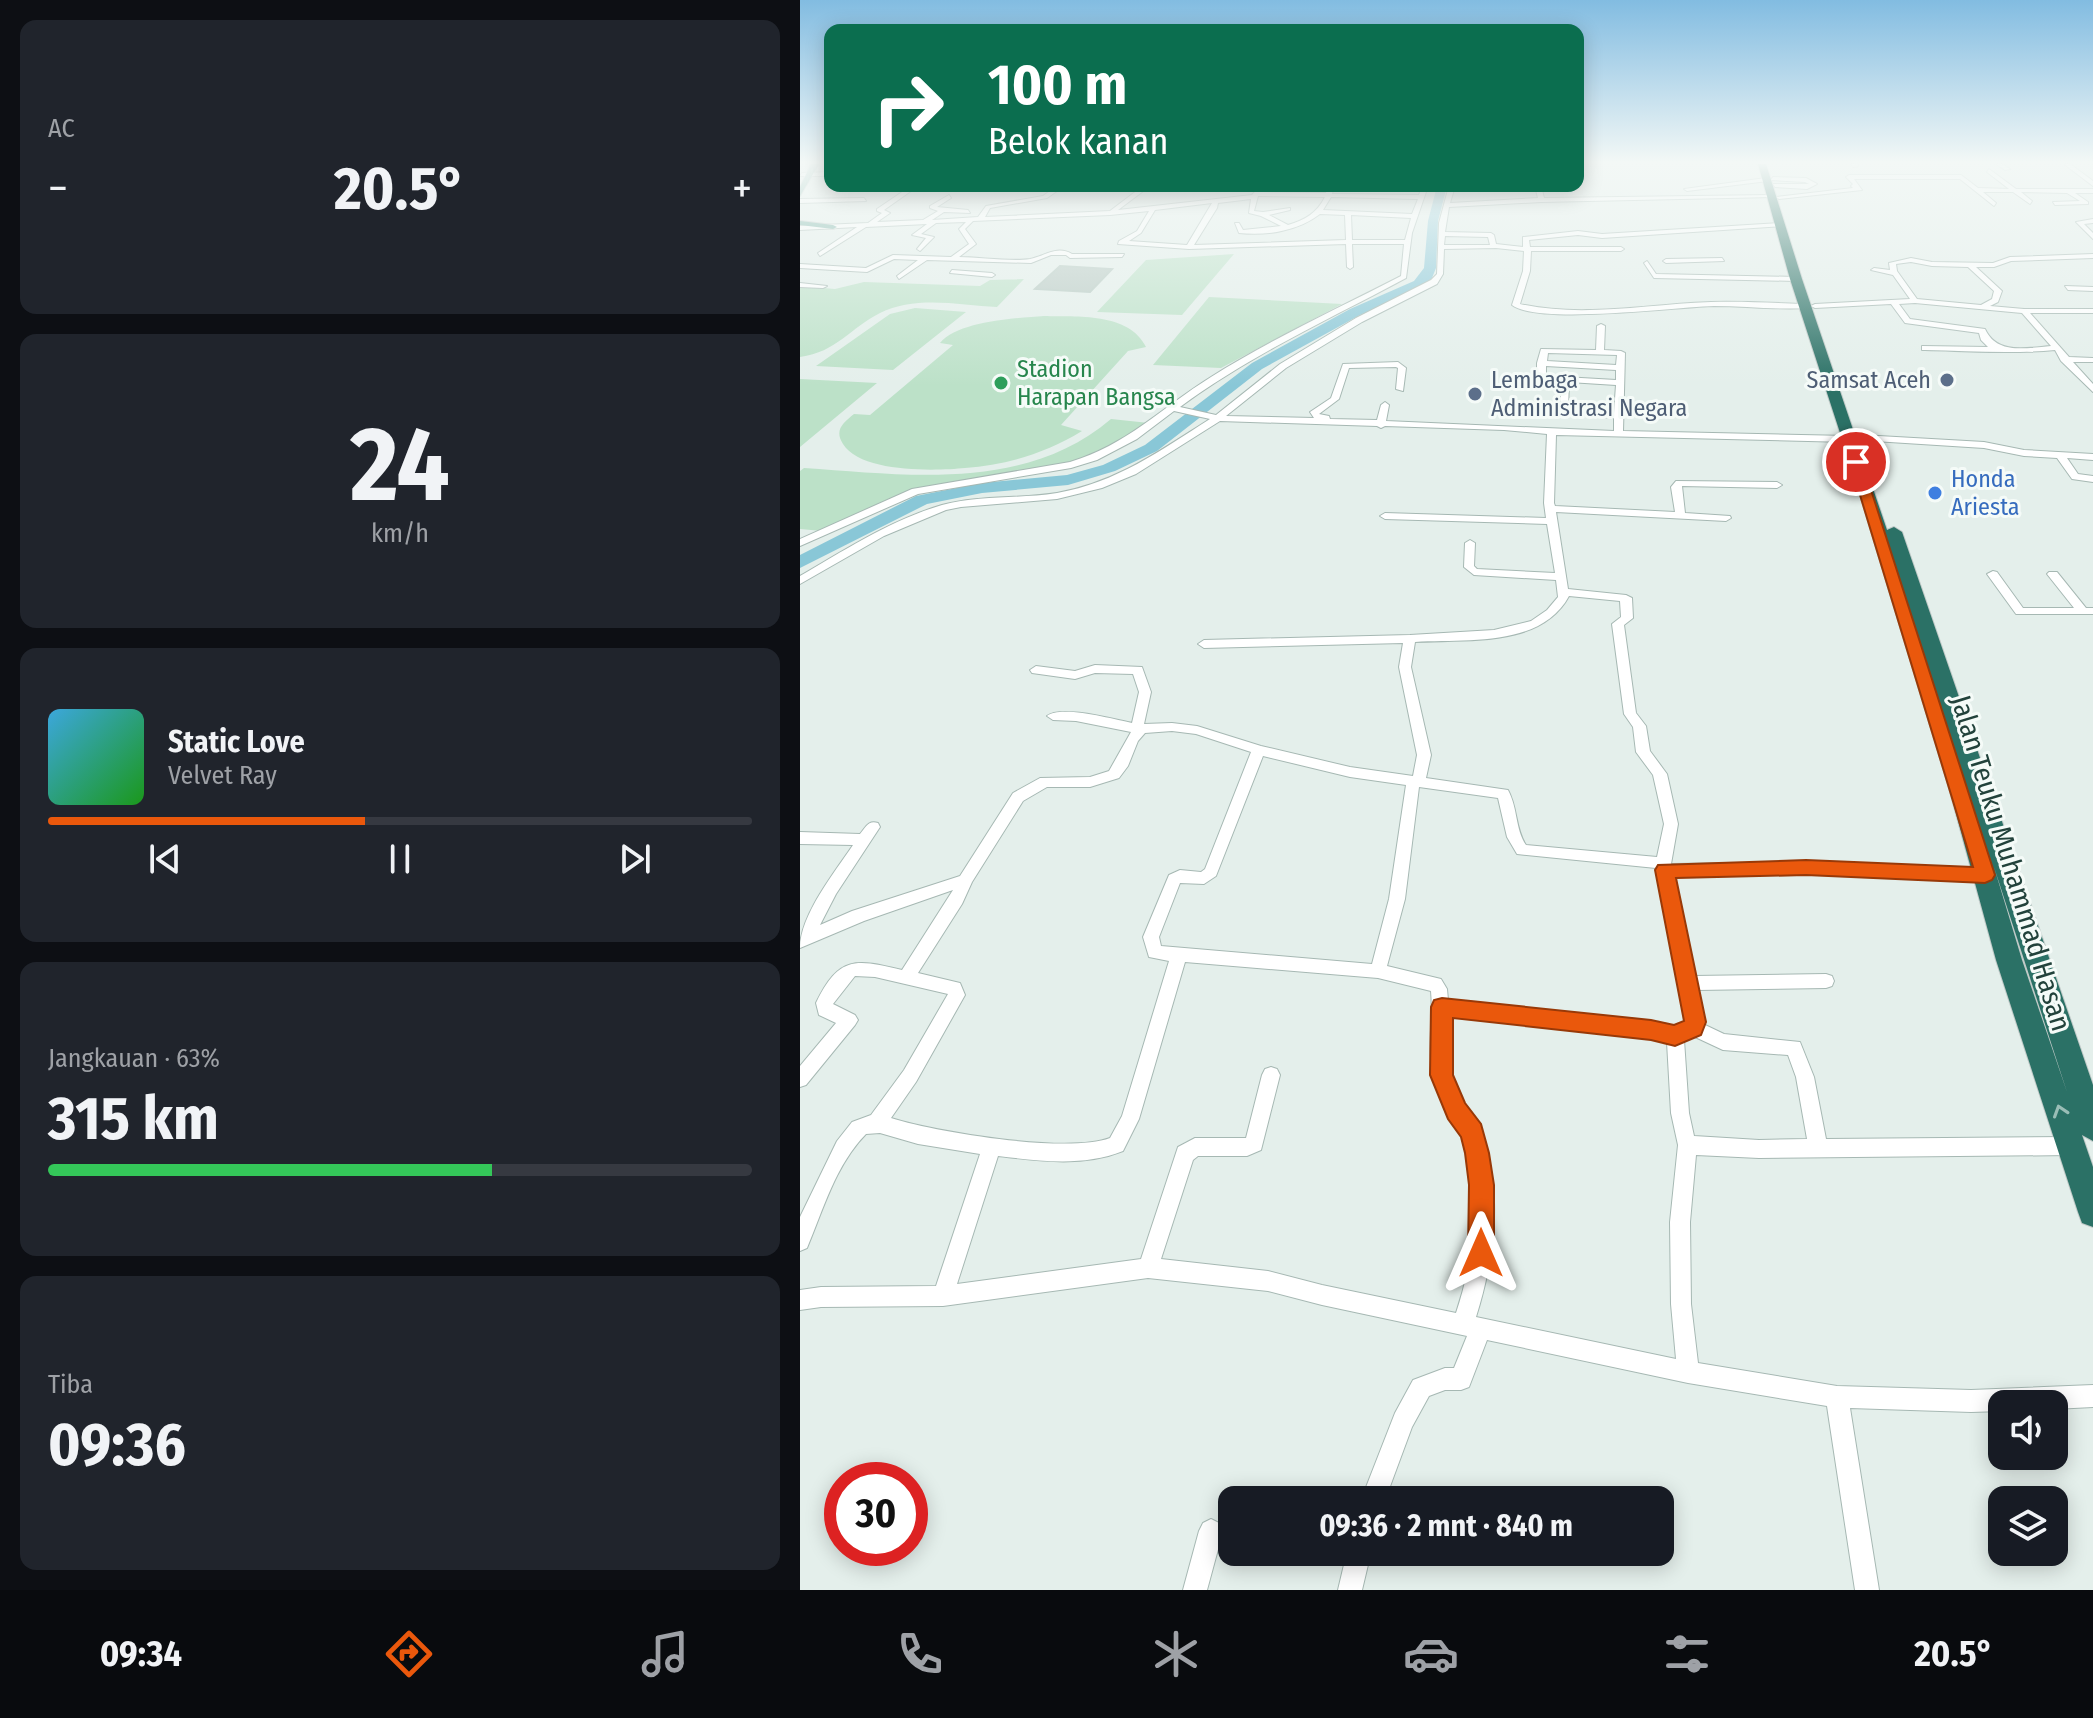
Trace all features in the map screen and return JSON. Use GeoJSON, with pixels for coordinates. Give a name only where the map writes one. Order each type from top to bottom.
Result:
{"type":"FeatureCollection","features":[{"type":"Feature","properties":{"kind":"highway","name":"Jalan Teuku Muhammad Hasan"},"geometry":{"type":"LineString","coordinates":[[1786,238],[1796,279],[1810,306]]}},
{"type":"Feature","properties":{"kind":"highway","name":"Jalan Teuku Muhammad Hasan"},"geometry":{"type":"LineString","coordinates":[[1787,238],[1933,672],[2092,1120]]}},
{"type":"Feature","properties":{"kind":"highway","name":"Jalan Teuku Muhammad Hasan"},"geometry":{"type":"LineString","coordinates":[[1933,672],[2009,960],[2093,1212]]}},
{"type":"Feature","properties":{"kind":"street"},"geometry":{"type":"LineString","coordinates":[[820,254],[845,238]]}},
{"type":"Feature","properties":{"kind":"street"},"geometry":{"type":"LineString","coordinates":[[920,249],[930,238]]}},
{"type":"Feature","properties":{"kind":"street"},"geometry":{"type":"LineString","coordinates":[[953,258],[973,244],[969,238]]}},
{"type":"Feature","properties":{"kind":"street"},"geometry":{"type":"LineString","coordinates":[[1105,255],[1107,250],[1128,238]]}},
{"type":"Feature","properties":{"kind":"street"},"geometry":{"type":"LineString","coordinates":[[1189,247],[1195,238]]}},
{"type":"Feature","properties":{"kind":"street"},"geometry":{"type":"LineString","coordinates":[[1294,238],[1296,242]]}},
{"type":"Feature","properties":{"kind":"street"},"geometry":{"type":"LineString","coordinates":[[1347,238],[1350,267]]}},
{"type":"Feature","properties":{"kind":"street"},"geometry":{"type":"LineString","coordinates":[[800,543],[915,491],[1094,458],[1115,449],[1180,410],[1211,380],[1241,362],[1401,279],[1406,273],[1409,238]]}},
{"type":"Feature","properties":{"kind":"street"},"geometry":{"type":"LineString","coordinates":[[800,581],[880,534],[943,508],[1057,496],[1133,472],[1181,444],[1283,366],[1359,320],[1434,282],[1440,274],[1442,238]]}},
{"type":"Feature","properties":{"kind":"street"},"geometry":{"type":"LineString","coordinates":[[1492,238],[1494,247]]}},
{"type":"Feature","properties":{"kind":"street"},"geometry":{"type":"LineString","coordinates":[[1525,238],[1530,265],[1517,298],[1516,305],[1519,307],[1564,312],[1915,301],[2024,311],[2093,311]]}},
{"type":"Feature","properties":{"kind":"street"},"geometry":{"type":"LineString","coordinates":[[1121,242],[1189,247],[1296,242],[1408,242]]}},
{"type":"Feature","properties":{"kind":"street"},"geometry":{"type":"LineString","coordinates":[[1441,247],[1621,249]]}},
{"type":"Feature","properties":{"kind":"street"},"geometry":{"type":"LineString","coordinates":[[800,266],[867,270],[891,258],[1031,261],[1053,252],[1068,253],[1070,256],[1122,255]]}},
{"type":"Feature","properties":{"kind":"street"},"geometry":{"type":"LineString","coordinates":[[1915,301],[1894,272],[1892,263],[1911,260],[1970,265],[2002,264],[2010,259],[2093,256]]}},
{"type":"Feature","properties":{"kind":"street"},"geometry":{"type":"LineString","coordinates":[[1666,261],[1721,257],[1730,276]]}},
{"type":"Feature","properties":{"kind":"street"},"geometry":{"type":"LineString","coordinates":[[2082,257],[2093,266]]}},
{"type":"Feature","properties":{"kind":"street"},"geometry":{"type":"LineString","coordinates":[[899,277],[926,258]]}},
{"type":"Feature","properties":{"kind":"street"},"geometry":{"type":"LineString","coordinates":[[952,272],[989,275],[1009,261]]}},
{"type":"Feature","properties":{"kind":"street"},"geometry":{"type":"LineString","coordinates":[[1017,275],[1031,261]]}},
{"type":"Feature","properties":{"kind":"street"},"geometry":{"type":"LineString","coordinates":[[1970,265],[1998,291],[1995,300],[1981,308]]}},
{"type":"Feature","properties":{"kind":"street"},"geometry":{"type":"LineString","coordinates":[[1646,267],[1656,276],[1796,279]]}},
{"type":"Feature","properties":{"kind":"street"},"geometry":{"type":"LineString","coordinates":[[1874,270],[1894,272]]}},
{"type":"Feature","properties":{"kind":"street"},"geometry":{"type":"LineString","coordinates":[[800,285],[823,286]]}},
{"type":"Feature","properties":{"kind":"street"},"geometry":{"type":"LineString","coordinates":[[2068,288],[2093,289]]}},
{"type":"Feature","properties":{"kind":"street"},"geometry":{"type":"LineString","coordinates":[[1894,303],[1908,321],[1964,320]]}},
{"type":"Feature","properties":{"kind":"street"},"geometry":{"type":"LineString","coordinates":[[1947,304],[1946,310],[1983,332],[1989,352]]}},
{"type":"Feature","properties":{"kind":"street"},"geometry":{"type":"LineString","coordinates":[[1747,305],[1753,319]]}},
{"type":"Feature","properties":{"kind":"street"},"geometry":{"type":"LineString","coordinates":[[2024,311],[2093,389]]}},
{"type":"Feature","properties":{"kind":"street"},"geometry":{"type":"LineString","coordinates":[[1600,352],[1601,326]]}},
{"type":"Feature","properties":{"kind":"street"},"geometry":{"type":"LineString","coordinates":[[1925,348],[1989,352],[2055,348]]}},
{"type":"Feature","properties":{"kind":"street"},"geometry":{"type":"LineString","coordinates":[[1618,432],[1620,383],[1619,368],[1621,353],[1547,350],[1541,363],[1542,377],[1620,383]]}},
{"type":"Feature","properties":{"kind":"street"},"geometry":{"type":"LineString","coordinates":[[2064,359],[2093,360]]}},
{"type":"Feature","properties":{"kind":"street"},"geometry":{"type":"LineString","coordinates":[[1382,422],[1313,415],[1316,408],[1335,399],[1344,368],[1350,365],[1387,363],[1401,366],[1400,389]]}},
{"type":"Feature","properties":{"kind":"street"},"geometry":{"type":"LineString","coordinates":[[1541,363],[1619,368]]}},
{"type":"Feature","properties":{"kind":"street"},"geometry":{"type":"LineString","coordinates":[[1565,380],[1564,411],[1618,416]]}},
{"type":"Feature","properties":{"kind":"street"},"geometry":{"type":"LineString","coordinates":[[1382,422],[1385,405]]}},
{"type":"Feature","properties":{"kind":"street"},"geometry":{"type":"LineString","coordinates":[[1180,410],[1214,417],[1504,427],[1552,432],[1855,438],[1984,445],[2024,453],[2093,457]]}},
{"type":"Feature","properties":{"kind":"street"},"geometry":{"type":"LineString","coordinates":[[1204,644],[1486,636],[1535,623],[1559,606],[1564,592],[1550,515],[1552,432]]}},
{"type":"Feature","properties":{"kind":"street"},"geometry":{"type":"LineString","coordinates":[[2060,455],[2075,477],[2093,479]]}},
{"type":"Feature","properties":{"kind":"street"},"geometry":{"type":"LineString","coordinates":[[1680,515],[1676,487],[1679,483],[1777,485]]}},
{"type":"Feature","properties":{"kind":"street"},"geometry":{"type":"LineString","coordinates":[[1385,516],[1680,515],[1726,518]]}},
{"type":"Feature","properties":{"kind":"street"},"geometry":{"type":"LineString","coordinates":[[1470,543],[1469,567],[1474,572],[1560,577]]}},
{"type":"Feature","properties":{"kind":"street"},"geometry":{"type":"LineString","coordinates":[[1993,574],[2020,612],[2088,611]]}},
{"type":"Feature","properties":{"kind":"street"},"geometry":{"type":"LineString","coordinates":[[2053,574],[2088,611]]}},
{"type":"Feature","properties":{"kind":"street"},"geometry":{"type":"LineString","coordinates":[[1442,1007],[1651,1030],[1675,1036],[1693,1028],[1695,1022],[1664,868],[1672,834],[1671,824],[1660,774],[1643,752],[1639,726],[1630,714],[1618,624],[1627,618],[1626,598],[1623,595],[1564,592]]}},
{"type":"Feature","properties":{"kind":"street"},"geometry":{"type":"LineString","coordinates":[[1378,971],[1397,899],[1416,781],[1424,755],[1405,667],[1410,639]]}},
{"type":"Feature","properties":{"kind":"street"},"geometry":{"type":"LineString","coordinates":[[906,978],[1018,797],[1045,782],[1090,782],[1114,775],[1139,728],[1145,692],[1138,670],[1095,669],[1075,675],[1036,670]]}},
{"type":"Feature","properties":{"kind":"street"},"geometry":{"type":"LineString","coordinates":[[1053,716],[1139,728],[1197,730],[1259,750],[1350,772],[1503,794],[1508,801],[1514,840],[1522,850],[1647,860],[1664,868],[1806,868],[1985,875]]}},
{"type":"Feature","properties":{"kind":"street"},"geometry":{"type":"LineString","coordinates":[[1259,750],[1209,876],[1180,876],[1171,882],[1151,937],[1152,949],[1162,954],[1378,971],[1435,984],[1442,1007],[1442,1075],[1456,1111],[1472,1133],[1482,1185],[1481,1253],[1461,1379],[1445,1379],[1421,1388],[1403,1421],[1378,1486]]}},
{"type":"Feature","properties":{"kind":"street"},"geometry":{"type":"LineString","coordinates":[[800,838],[869,834],[802,940]]}},
{"type":"Feature","properties":{"kind":"street"},"geometry":{"type":"LineString","coordinates":[[802,940],[858,916],[965,880]]}},
{"type":"Feature","properties":{"kind":"street"},"geometry":{"type":"LineString","coordinates":[[800,1241],[817,1199],[853,1133],[863,1125],[876,1123],[914,1134],[992,1147],[1097,1153],[1109,1151],[1116,1145],[1130,1119],[1179,955]]}},
{"type":"Feature","properties":{"kind":"street"},"geometry":{"type":"LineString","coordinates":[[800,1079],[849,1020],[825,1010],[824,1003],[848,970],[860,967],[954,988],[957,995],[910,1076],[876,1123]]}},
{"type":"Feature","properties":{"kind":"street"},"geometry":{"type":"LineString","coordinates":[[1689,983],[1826,981]]}},
{"type":"Feature","properties":{"kind":"street"},"geometry":{"type":"LineString","coordinates":[[1693,1028],[1723,1042],[1794,1048],[1805,1077],[1818,1149]]}},
{"type":"Feature","properties":{"kind":"street"},"geometry":{"type":"LineString","coordinates":[[1675,1036],[1680,1113],[1687,1145],[1680,1222],[1681,1304],[1688,1372]]}},
{"type":"Feature","properties":{"kind":"street"},"geometry":{"type":"LineString","coordinates":[[1148,1268],[1187,1150],[1254,1144],[1271,1075]]}},
{"type":"Feature","properties":{"kind":"street"},"geometry":{"type":"LineString","coordinates":[[1687,1145],[1818,1149],[2071,1146]]}},
{"type":"Feature","properties":{"kind":"street"},"geometry":{"type":"LineString","coordinates":[[943,1296],[992,1147]]}},
{"type":"Feature","properties":{"kind":"street"},"geometry":{"type":"LineString","coordinates":[[800,1300],[821,1297],[943,1296],[1148,1268],[1268,1281],[1688,1372],[1837,1397],[1971,1401],[2093,1396]]}},
{"type":"Feature","properties":{"kind":"street"},"geometry":{"type":"LineString","coordinates":[[1837,1397],[1867,1590]]}},
{"type":"Feature","properties":{"kind":"street"},"geometry":{"type":"LineString","coordinates":[[1195,1590],[1211,1531]]}},
{"type":"Feature","properties":{"kind":"street"},"geometry":{"type":"LineString","coordinates":[[1350,1590],[1356,1566]]}},
{"type":"Feature","properties":{"kind":"green space"},"geometry":{"type":"Polygon","coordinates":[[[1234,254],[1182,315],[1097,312],[1146,260],[1234,254]]]}},
{"type":"Feature","properties":{"kind":"green space"},"geometry":{"type":"Polygon","coordinates":[[[1024,279],[997,307],[938,302],[894,307],[869,319],[824,350],[800,357],[800,286],[835,289],[864,282],[980,286],[990,280],[1024,279]]]}},
{"type":"Feature","properties":{"kind":"green space"},"geometry":{"type":"Polygon","coordinates":[[[1209,297],[1342,304],[1221,368],[1153,365],[1209,297]]]}},
{"type":"Feature","properties":{"kind":"green space"},"geometry":{"type":"Polygon","coordinates":[[[915,308],[966,312],[893,370],[816,366],[890,314],[915,308]]]}},
{"type":"Feature","properties":{"kind":"green space","name":"Stadion Harapan Bangsa"},"geometry":{"type":"Polygon","coordinates":[[[1044,316],[1086,317],[1115,322],[1138,336],[1146,347],[1128,351],[1061,425],[1082,431],[1026,457],[952,469],[882,465],[852,453],[843,444],[839,435],[846,421],[854,414],[870,415],[953,345],[940,343],[948,336],[973,325],[1044,316]]]}},
{"type":"Feature","properties":{"kind":"green space"},"geometry":{"type":"Polygon","coordinates":[[[800,379],[877,383],[800,447],[800,379]]]}},
{"type":"Feature","properties":{"kind":"green space"},"geometry":{"type":"Polygon","coordinates":[[[1111,419],[1149,423],[1109,449],[1069,463],[915,488],[822,531],[800,529],[800,471],[804,468],[924,475],[964,474],[1003,468],[1041,458],[1077,442],[1111,419]]]}},
{"type":"Feature","properties":{"kind":"building"},"geometry":{"type":"Polygon","coordinates":[[[1060,266],[1112,269],[1090,292],[1035,289],[1060,266]]]}},
{"type":"Feature","properties":{"kind":"waterway"},"geometry":{"type":"LineString","coordinates":[[800,562],[922,500],[982,488],[1068,480],[1109,468],[1151,448],[1257,366],[1355,312],[1418,284],[1428,275],[1432,238]]}},
{"type":"Feature","properties":{"kind":"place","name":"Samsat Aceh"},"geometry":{"type":"Point","coordinates":[1947,380]}},
{"type":"Feature","properties":{"kind":"place","name":"Stadion Harapan Bangsa"},"geometry":{"type":"Point","coordinates":[1001,383]}},
{"type":"Feature","properties":{"kind":"place","name":"Lembaga Administrasi Negara"},"geometry":{"type":"Point","coordinates":[1475,394]}},
{"type":"Feature","properties":{"kind":"place","name":"Honda Ariesta"},"geometry":{"type":"Point","coordinates":[1935,493]}},
{"type":"Feature","properties":{"kind":"route"},"geometry":{"type":"LineString","coordinates":[[1481,1253],[1482,1185],[1477,1153],[1472,1133],[1446,1092],[1439,1038],[1442,1007],[1651,1030],[1675,1036],[1693,1028],[1695,1022],[1665,870],[1806,868],[1985,875],[1856,462]]}}]}
